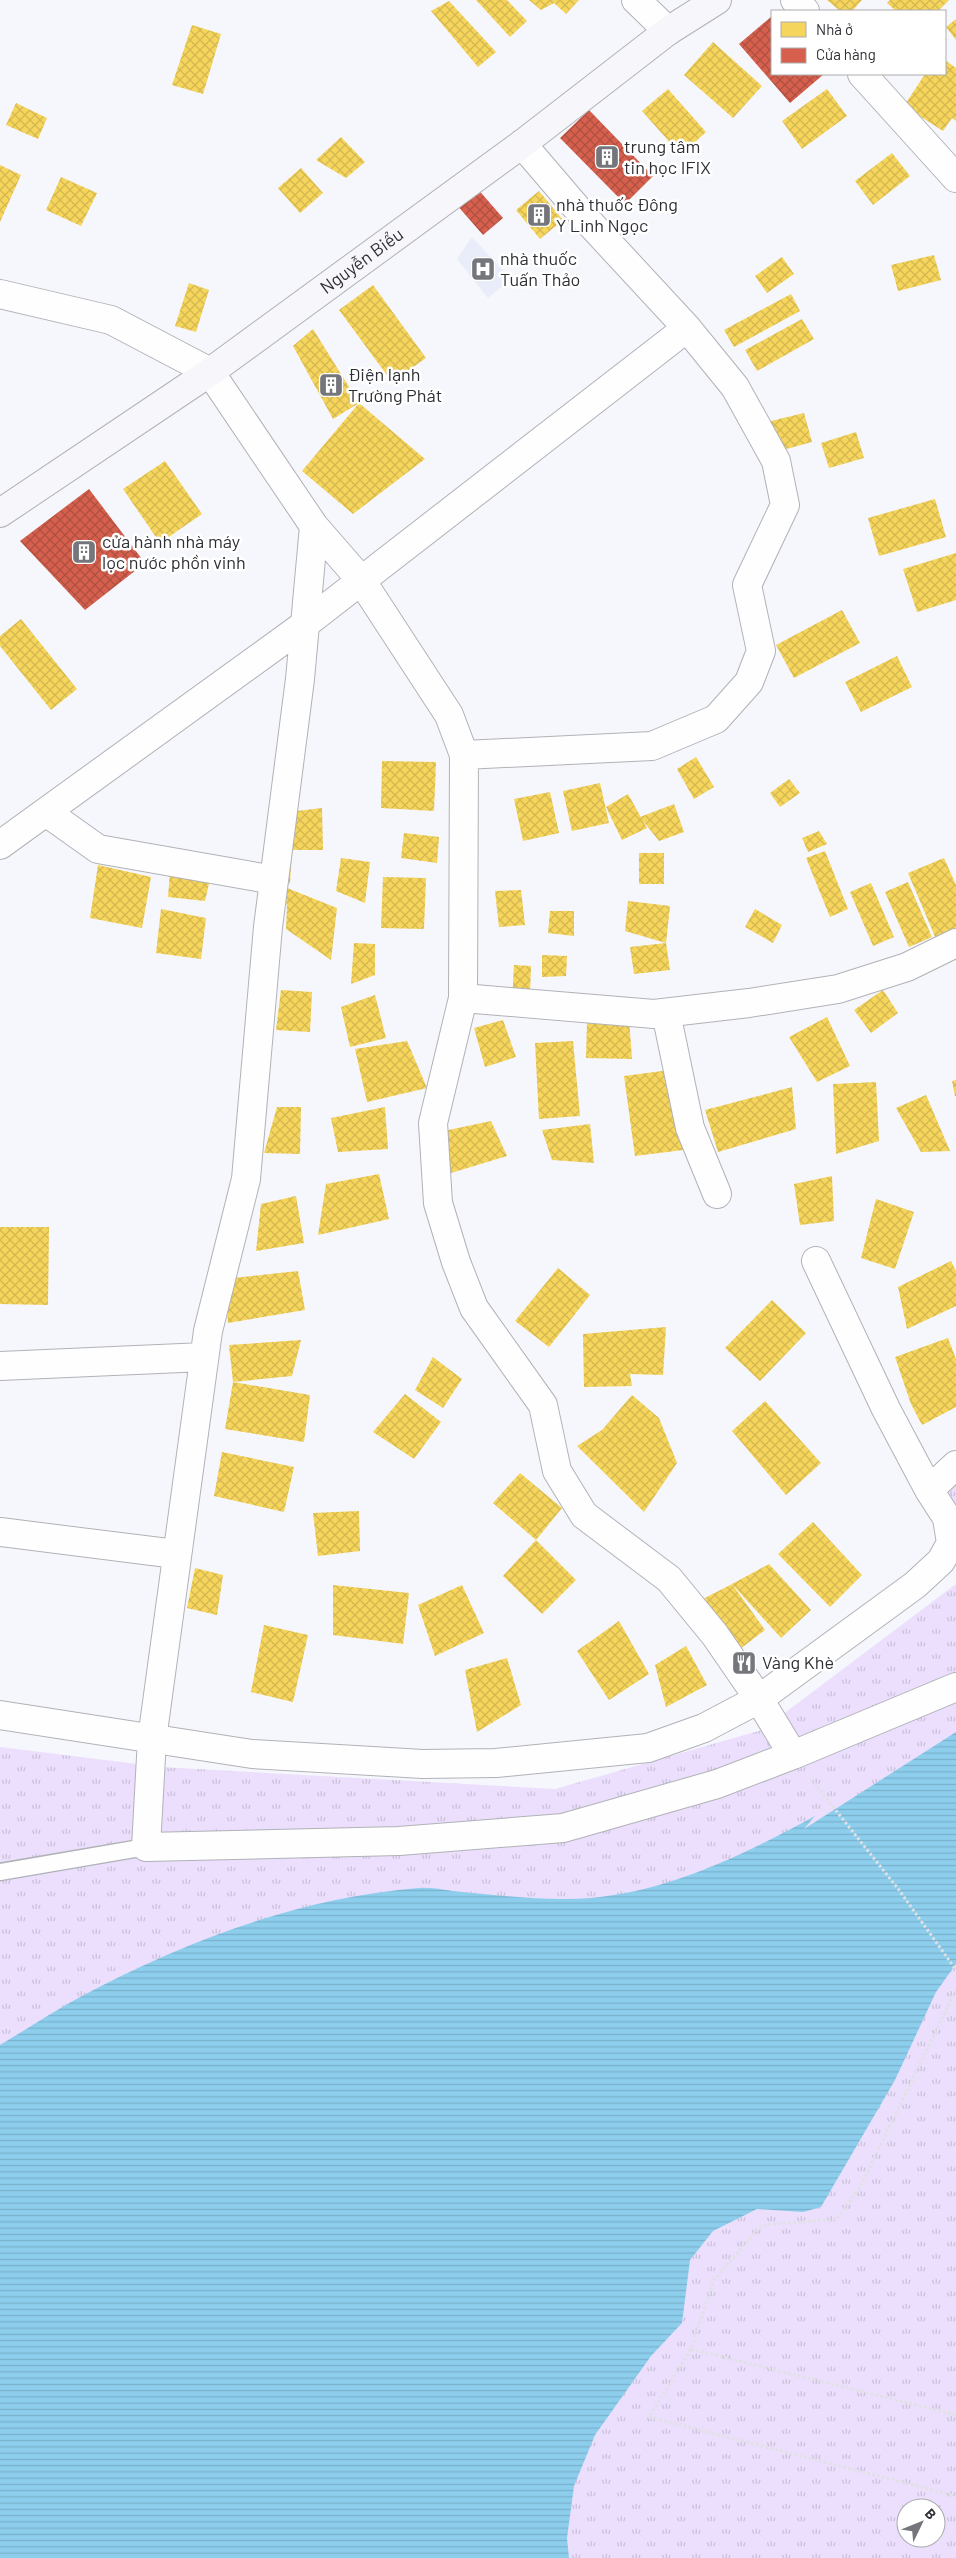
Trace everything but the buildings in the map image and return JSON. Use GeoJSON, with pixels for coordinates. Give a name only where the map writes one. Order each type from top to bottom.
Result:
{"type":"FeatureCollection","features":[{"type":"Feature","properties":{"kind":"street"},"geometry":{"type":"LineString","coordinates":[[636,0],[668,31]]}},
{"type":"Feature","properties":{"kind":"street","name":"Nguyễn Biểu"},"geometry":{"type":"LineString","coordinates":[[0,513],[210,372],[522,144],[668,31],[717,0]]}},
{"type":"Feature","properties":{"kind":"street"},"geometry":{"type":"LineString","coordinates":[[795,0],[804,10]]}},
{"type":"Feature","properties":{"kind":"street"},"geometry":{"type":"LineString","coordinates":[[863,75],[956,178]]}},
{"type":"Feature","properties":{"kind":"street"},"geometry":{"type":"LineString","coordinates":[[464,755],[652,746],[716,719],[749,682],[761,651],[747,585],[785,505],[776,461],[735,387],[687,328],[587,220],[522,144]]}},
{"type":"Feature","properties":{"kind":"street"},"geometry":{"type":"LineString","coordinates":[[0,294],[111,320],[210,372],[314,526],[361,580],[449,715],[464,755],[463,998],[433,1123],[438,1204],[456,1262],[474,1308],[543,1405],[557,1471],[584,1515],[669,1579],[715,1635],[759,1699],[793,1755]]}},
{"type":"Feature","properties":{"kind":"street"},"geometry":{"type":"LineString","coordinates":[[0,845],[304,625],[687,328]]}},
{"type":"Feature","properties":{"kind":"street"},"geometry":{"type":"LineString","coordinates":[[314,526],[274,880],[246,1179],[208,1331],[204,1357],[152,1739],[146,1847],[399,1841],[563,1828],[717,1784],[793,1755],[956,1687]]}},
{"type":"Feature","properties":{"kind":"street"},"geometry":{"type":"LineString","coordinates":[[46,812],[98,849],[274,880]]}},
{"type":"Feature","properties":{"kind":"street"},"geometry":{"type":"LineString","coordinates":[[463,998],[654,1014],[666,1013],[838,989],[907,967],[956,943]]}},
{"type":"Feature","properties":{"kind":"street"},"geometry":{"type":"LineString","coordinates":[[666,1013],[690,1128],[717,1194]]}},
{"type":"Feature","properties":{"kind":"street"},"geometry":{"type":"LineString","coordinates":[[0,1715],[252,1754],[423,1764],[496,1763],[648,1748],[704,1728],[759,1699],[907,1591],[941,1561],[952,1543],[947,1518],[929,1490],[886,1409],[816,1261]]}},
{"type":"Feature","properties":{"kind":"street"},"geometry":{"type":"LineString","coordinates":[[0,1366],[204,1357]]}},
{"type":"Feature","properties":{"kind":"street"},"geometry":{"type":"LineString","coordinates":[[929,1490],[956,1465]]}},
{"type":"Feature","properties":{"kind":"street"},"geometry":{"type":"LineString","coordinates":[[0,1532],[176,1554]]}},
{"type":"Feature","properties":{"kind":"lane"},"geometry":{"type":"LineString","coordinates":[[0,1872],[146,1847]]}},
{"type":"Feature","properties":{"kind":"path"},"geometry":{"type":"LineString","coordinates":[[821,1793],[899,1890],[956,1969]]}},
{"type":"Feature","properties":{"kind":"path"},"geometry":{"type":"LineString","coordinates":[[956,1990],[860,2187],[837,2219],[762,2225],[714,2280],[691,2349],[649,2417],[956,2496]]}},
{"type":"Feature","properties":{"kind":"path"},"geometry":{"type":"LineString","coordinates":[[691,2349],[956,2415]]}},
{"type":"Feature","properties":{"kind":"shaded area","name":"nhà thuốc Tuấn Thảo"},"geometry":{"type":"Polygon","coordinates":[[[472,237],[511,279],[488,298],[457,259],[472,237]]]}},
{"type":"Feature","properties":{"kind":"green space"},"geometry":{"type":"Polygon","coordinates":[[[956,1480],[956,1542],[936,1492],[956,1480]]]}},
{"type":"Feature","properties":{"kind":"green space"},"geometry":{"type":"Polygon","coordinates":[[[956,1584],[956,2558],[0,2558],[0,1747],[161,1767],[555,1789],[762,1730],[956,1584]]]}},
{"type":"Feature","properties":{"kind":"water"},"geometry":{"type":"Polygon","coordinates":[[[956,1732],[956,1964],[936,1992],[895,2080],[821,2207],[803,2212],[757,2209],[713,2231],[690,2260],[682,2323],[651,2356],[595,2435],[574,2486],[567,2538],[569,2558],[0,2558],[0,2045],[82,1996],[162,1957],[245,1925],[331,1901],[419,1888],[537,1898],[596,1897],[629,1892],[693,1874],[756,1847],[815,1816],[804,1829],[956,1732]]]}},
{"type":"Feature","properties":{"kind":"place","name":"trung tâm tin học IFIX"},"geometry":{"type":"Point","coordinates":[607,157]}},
{"type":"Feature","properties":{"kind":"place","name":"nhà thuốc Đông Y Linh Ngọc"},"geometry":{"type":"Point","coordinates":[539,215]}},
{"type":"Feature","properties":{"kind":"place","name":"nhà thuốc Tuấn Thảo"},"geometry":{"type":"Point","coordinates":[483,269]}},
{"type":"Feature","properties":{"kind":"place","name":"Điện lạnh Trường Phát"},"geometry":{"type":"Point","coordinates":[331,385]}},
{"type":"Feature","properties":{"kind":"place","name":"cửa hành nhà máy lọc nước phồn vinh"},"geometry":{"type":"Point","coordinates":[84,552]}},
{"type":"Feature","properties":{"kind":"place","name":"Vàng Khè"},"geometry":{"type":"Point","coordinates":[744,1663]}}]}
